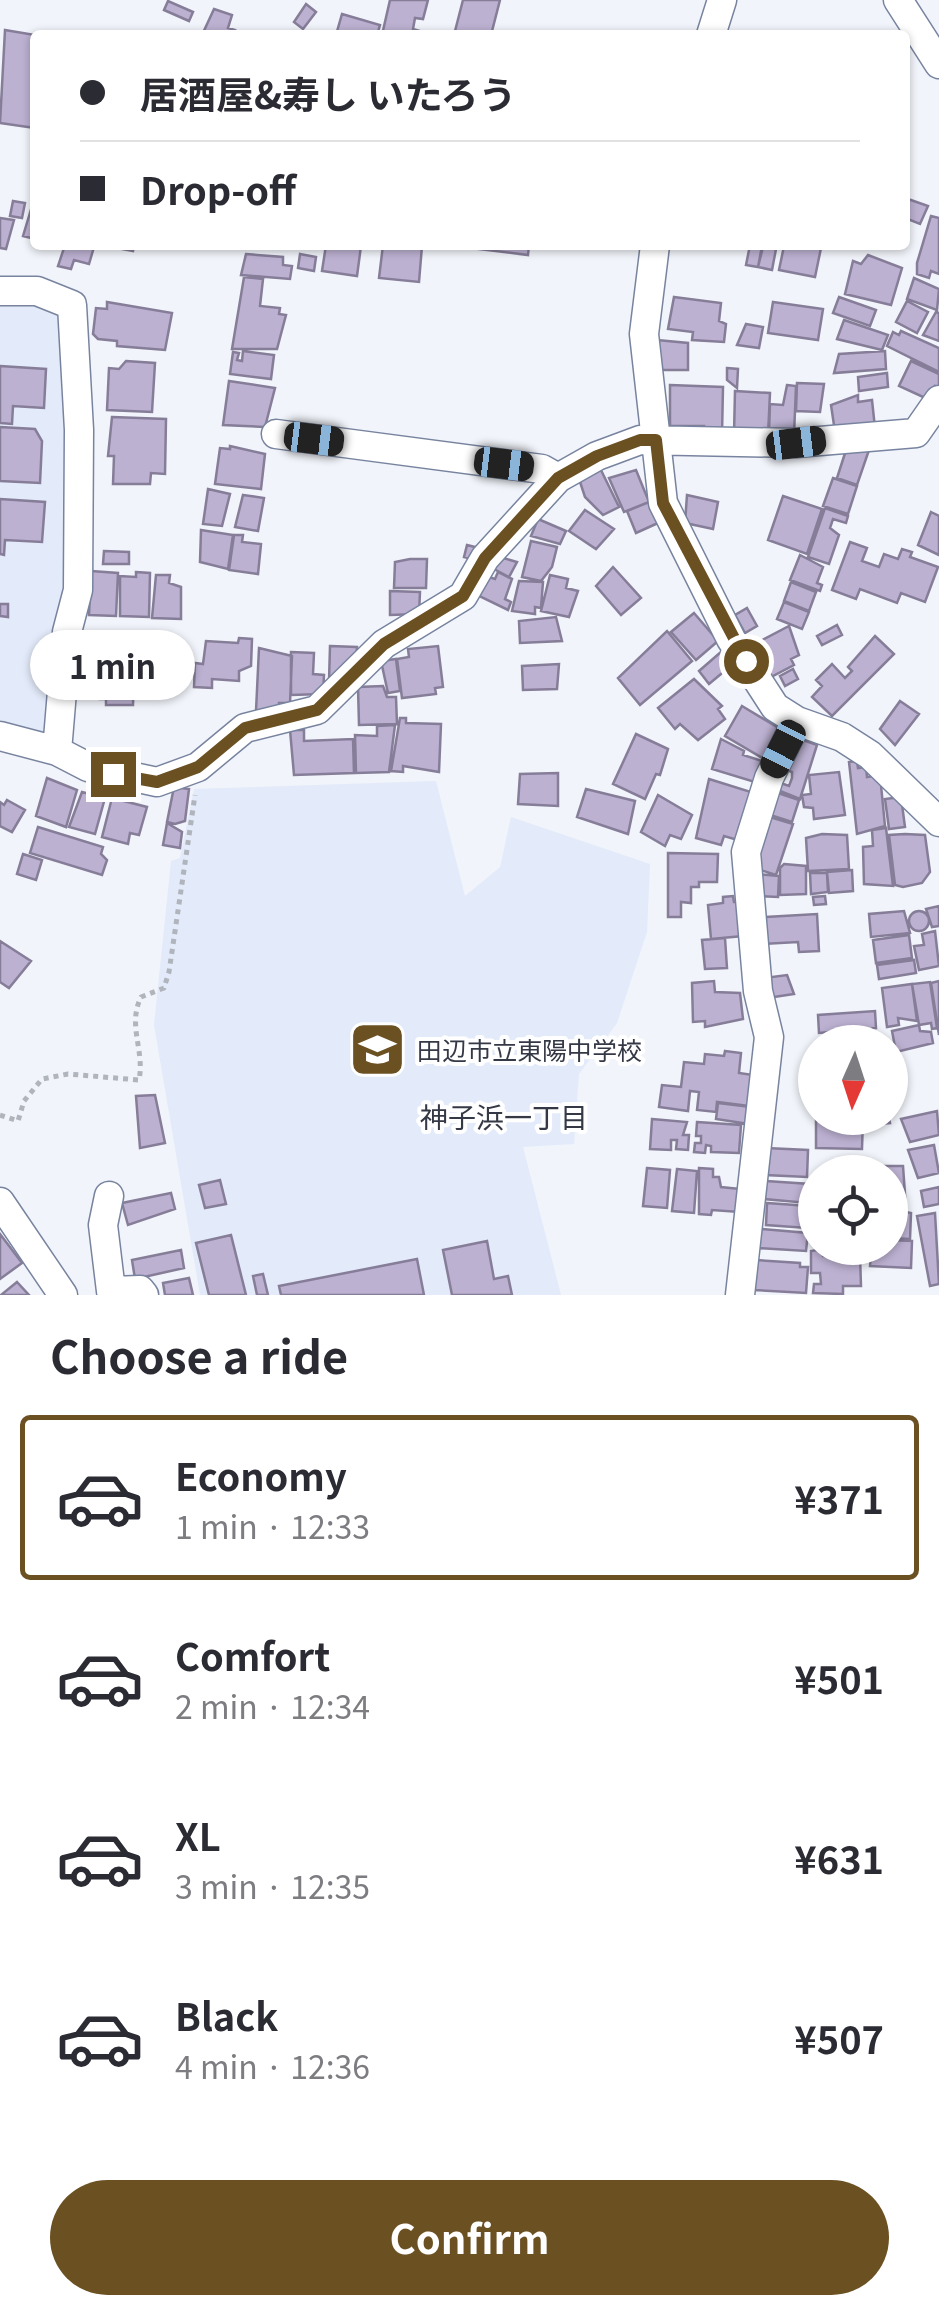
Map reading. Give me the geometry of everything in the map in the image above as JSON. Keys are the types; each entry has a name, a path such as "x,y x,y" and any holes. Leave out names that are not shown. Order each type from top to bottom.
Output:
{"street":[{"path":"712,30 722,0"},
{"path":"898,0 939,64"},
{"path":"654,250 644,334 663,503 731,638 775,707 797,721 842,736 936,810"},
{"path":"0,291 37,292 72,305 79,430 78,590 66,632 57,752"},
{"path":"2,741 57,752 88,767 138,781 157,782 198,767 245,728 317,710 384,644 463,596 485,558 558,478 597,456 640,440 796,443 916,433 939,400"},
{"path":"276,434 542,470 558,478"},
{"path":"740,1295 770,1037 758,991 746,852 768,778 797,721"},
{"path":"109,1196 103,1225 111,1291 140,1290 144,1295"},
{"path":"0,1202 63,1295"}],"path":[{"path":"0,1115 18,1121 33,1088 56,1074 139,1080 142,1062 134,1011 141,997 164,988 169,972 198,767"}],"shaded area":[{"path":"0,291 72,305 66,594 55,620 53,739 0,720"},
{"name":"田辺市立東陽中学校","path":"436,781 465,896 500,867 511,817 650,864 647,932 617,1023 579,1074 574,1144 523,1147 561,1295 200,1295 154,1025 171,861 180,858 194,789"}],"building":[{"path":"390,0 428,0 423,19 415,18 413,29 416,30 383,30"},
{"path":"463,0 500,0 492,30 455,30"},
{"path":"168,1 193,12 189,21 164,10"},
{"path":"306,4 316,12 303,29 294,22"},
{"path":"214,9 232,15 228,28 235,30 204,30"},
{"path":"342,14 380,25 378,30 337,30"},
{"path":"5,30 30,34 30,127 0,123"},
{"path":"910,200 928,206 920,224 910,220"},
{"path":"13,201 25,203 22,218 10,216"},
{"path":"30,213 30,238 23,236"},
{"path":"931,216 939,218 939,274 931,271 929,278 917,274 917,263"},
{"path":"0,218 14,220 6,249 0,248"},
{"path":"63,250 93,250 89,264 74,260 71,269 58,266"},
{"path":"325,250 360,250 357,276 322,271"},
{"path":"382,250 422,250 419,282 379,278"},
{"path":"486,250 528,250 528,255"},
{"path":"749,250 761,250 758,267 746,265"},
{"path":"762,250 776,250 772,270 758,267"},
{"path":"783,250 821,250 815,277 779,270"},
{"path":"246,254 283,257 283,265 292,266 290,279 241,275"},
{"path":"300,254 316,257 314,271 298,268"},
{"path":"868,255 902,268 891,305 845,294 853,261 861,264"},
{"path":"244,277 263,279 260,306 280,308 279,314 286,315 277,349 232,349"},
{"path":"914,278 939,289 937,310 907,299"},
{"path":"674,297 721,303 719,321 726,324 724,342 692,340 693,332 668,329"},
{"path":"839,297 876,310 870,326 833,313"},
{"path":"907,301 928,312 917,333 896,322"},
{"path":"107,302 172,313 165,350 117,346 117,341 98,339 93,334 96,308 107,309"},
{"path":"773,302 823,309 818,340 768,333"},
{"path":"936,312 939,313 939,341 923,335"},
{"path":"844,320 888,335 882,350 837,339"},
{"path":"746,324 763,327 759,348 737,345"},
{"path":"901,331 939,348 939,372 887,346 893,332 899,335"},
{"path":"657,340 688,343 688,370 657,370"},
{"path":"243,351 274,355 271,379 230,374 233,352 239,353 237,360 242,361"},
{"path":"885,351 886,369 834,373 839,354"},
{"path":"126,361 155,363 152,412 107,410 109,368 119,369"},
{"path":"911,361 939,374 939,388 935,386 931,394 934,402 899,386"},
{"path":"0,366 46,369 44,408 13,406 12,424 0,423"},
{"path":"727,368 738,369 737,388 727,380"},
{"path":"887,373 888,387 859,391 858,377"},
{"path":"229,381 275,388 265,427 223,425"},
{"path":"797,383 824,384 820,412 796,411"},
{"path":"670,385 723,387 722,435 704,435 704,426 670,426"},
{"path":"787,385 796,386 794,435 769,433 770,404 783,405"},
{"path":"735,391 770,393 768,435 734,434"},
{"path":"858,395 858,402 872,400 875,428 835,432 831,405"},
{"path":"112,417 166,419 165,474 151,473 150,484 113,484 114,456 108,456"},
{"path":"0,427 35,429 42,441 40,483 0,481"},
{"path":"230,446 265,454 261,489 215,484 220,448"},
{"path":"847,447 869,450 857,485 837,478"},
{"path":"599,466 619,507 603,515 585,497 578,476"},
{"path":"636,470 649,502 624,512 609,478"},
{"path":"833,478 857,486 848,514 823,506"},
{"path":"208,489 230,494 222,526 203,524"},
{"path":"243,495 264,498 258,531 235,527"},
{"path":"687,495 718,502 713,529 685,523"},
{"path":"783,496 822,509 807,554 768,540"},
{"path":"0,499 45,502 42,542 5,540 4,555 0,554"},
{"path":"649,502 658,523 636,533 627,511"},
{"path":"825,508 848,516 846,523 833,519 830,528 839,535 829,564 808,557"},
{"path":"585,510 614,529 596,549 569,531"},
{"path":"931,512 939,516 939,555 918,545"},
{"path":"538,519 566,531 560,544 531,536"},
{"path":"201,530 233,535 228,569 200,562"},
{"path":"234,535 243,535 242,542 261,544 258,574 229,570"},
{"path":"531,541 557,547 552,567 541,581 522,577"},
{"path":"850,542 867,548 862,561 879,567 884,554 898,559 902,549 912,552 910,557 938,567 925,602 901,593 897,603 860,589 856,599 832,590"},
{"path":"467,545 479,548 477,560 464,557"},
{"path":"104,551 129,552 129,564 103,564"},
{"path":"800,555 823,567 817,583 822,585 820,591 790,580"},
{"path":"500,557 517,562 509,577 494,569"},
{"path":"427,559 426,588 394,588 395,562"},
{"path":"613,567 641,598 621,615 596,586"},
{"path":"91,571 118,573 116,616 89,615"},
{"path":"136,572 150,573 149,617 120,616 120,576 136,577"},
{"path":"498,572 512,579 505,599 511,602 508,610 477,595 486,576 495,579"},
{"path":"156,575 170,575 169,583 181,587 181,619 152,618"},
{"path":"550,575 568,579 566,588 578,591 569,617 541,611"},
{"path":"519,581 543,582 541,608 535,607 535,614 512,611"},
{"path":"791,582 816,592 809,611 784,601"},
{"path":"390,591 420,592 419,614 390,615"},
{"path":"784,602 809,612 802,629 777,619"},
{"path":"0,604 8,604 8,617 0,616"},
{"path":"747,608 757,626 745,633 735,615"},
{"path":"694,613 718,641 696,660 671,632"},
{"path":"556,617 562,641 520,643 519,621"},
{"path":"837,625 842,635 822,645 817,636"},
{"path":"789,626 799,655 791,659 794,665 769,678 751,646"},
{"path":"667,631 692,661 640,705 618,678"},
{"path":"89,634 106,635 106,642 135,643 133,705 106,705 106,699 100,699 101,683 87,682"},
{"path":"875,636 894,654 832,716 812,697 822,686 816,680 832,664 845,678 852,671 848,667"},
{"path":"239,638 252,639 251,666 239,671 239,681 212,679 212,688 194,687 195,663 203,664 206,641 238,643"},
{"path":"330,646 357,647 356,661 329,681"},
{"path":"438,646 443,687 435,688 436,694 402,698 397,659 409,657 408,649"},
{"path":"259,648 292,656 290,703 279,703 279,712 256,711"},
{"path":"722,651 733,664 709,684 699,671"},
{"path":"291,652 314,653 313,674 324,675 323,694 291,695"},
{"path":"396,659 400,691 388,693 381,661"},
{"path":"559,664 557,689 523,690 522,666"},
{"path":"793,669 798,679 785,686 780,676"},
{"path":"694,679 722,706 718,709 725,719 698,740 680,724 675,729 658,708"},
{"path":"383,686 387,697 396,697 397,724 359,725 358,687"},
{"path":"900,701 919,714 895,745 880,729"},
{"path":"742,706 782,730 764,759 725,736"},
{"path":"400,718 406,718 406,723 441,724 439,772 403,766 403,772 391,771"},
{"path":"395,725 389,772 356,773 355,735 377,736 377,726"},
{"path":"290,730 304,730 304,741 353,739 354,773 294,775"},
{"path":"636,734 668,749 660,775 656,774 645,799 613,784"},
{"path":"795,737 817,745 800,799 775,789 778,782 789,786 792,772 782,768"},
{"path":"721,739 744,751 743,755 765,762 758,783 712,769"},
{"path":"857,761 858,768 866,767 867,777 880,775 885,826 857,834 849,762"},
{"path":"839,772 845,815 814,819 813,808 804,807 802,795 811,794 809,775"},
{"path":"558,773 558,806 518,804 520,774"},
{"path":"47,778 77,790 66,827 36,816"},
{"path":"709,779 751,792 741,841 724,836 721,845 696,838"},
{"path":"174,787 189,789 185,821 175,824 167,822"},
{"path":"586,789 635,801 628,834 577,817"},
{"path":"82,792 105,798 95,834 69,827"},
{"path":"775,792 799,800 792,822 767,814"},
{"path":"658,795 692,815 681,839 670,835 665,846 641,832"},
{"path":"901,797 905,827 889,829 885,799"},
{"path":"112,798 147,807 139,835 130,833 128,844 102,837"},
{"path":"7,800 25,810 12,832 0,826 0,802 4,805"},
{"path":"770,817 793,824 776,875 754,868"},
{"path":"167,823 182,832 180,848 163,845"},
{"path":"38,827 103,847 101,854 107,860 102,875 30,853"},
{"path":"886,828 893,886 864,884 863,847 873,846 872,830"},
{"path":"847,835 849,869 808,871 806,838"},
{"path":"889,835 925,835 930,872 922,883 903,887 895,885"},
{"path":"668,853 718,854 717,882 699,882 699,887 691,887 691,903 681,902 681,917 668,917"},
{"path":"23,854 42,860 36,880 17,874"},
{"path":"784,864 806,866 806,894 780,895 780,868"},
{"path":"852,870 853,891 829,893 827,872"},
{"path":"810,873 827,873 828,892 811,894"},
{"path":"757,874 779,876 778,897 757,896"},
{"path":"733,896 734,902 740,902 743,936 711,939 708,905 723,903 723,897"},
{"path":"825,896 826,904 814,905 813,897"},
{"path":"939,906 939,926 932,927 926,909"},
{"path":"904,911 910,933 871,937 869,914"},
{"path":"919,911 929,921 919,931 909,921"},
{"path":"817,914 819,951 799,952 798,942 761,944 766,917"},
{"path":"935,931 939,966 919,970 914,946 924,945 922,934"},
{"path":"909,935 912,958 876,963 873,940"},
{"path":"725,938 727,968 705,969 702,940"},
{"path":"0,941 31,961 9,988 0,982"},
{"path":"914,960 916,973 879,979 877,965"},
{"path":"787,975 794,994 767,998 764,978"},
{"path":"714,981 715,992 740,993 743,1019 705,1027 705,1021 693,1022 692,983"},
{"path":"939,981 939,1035 931,983"},
{"path":"930,982 937,1028 932,1029 931,1023 919,1025 912,984"},
{"path":"912,984 917,1021 898,1018 899,1025 887,1025 882,988"},
{"path":"875,1011 876,1025 819,1025 818,1015"},
{"path":"919,1025 920,1031 931,1032 933,1043 908,1049 908,1027"},
{"path":"725,1051 741,1053 739,1073 753,1075 749,1106 717,1102 716,1112 697,1110 699,1092 690,1091 688,1111 659,1107 662,1085 681,1087 684,1062 704,1064 705,1054 724,1056"},
{"path":"155,1095 165,1143 140,1148 136,1096"},
{"path":"718,1103 751,1107 749,1124 716,1119"},
{"path":"937,1111 939,1135 910,1142 908,1117"},
{"path":"652,1119 687,1122 683,1135 689,1135 688,1150 676,1149 677,1140 671,1140 671,1150 650,1149"},
{"path":"697,1122 741,1125 739,1153 711,1152 711,1146 706,1145 705,1153 694,1152 695,1143 701,1143 701,1136 696,1136"},
{"path":"816,1135 862,1135 862,1149 816,1148"},
{"path":"934,1145 939,1173 918,1178 908,1150"},
{"path":"766,1148 808,1150 808,1155 798,1155 798,1177 765,1175"},
{"path":"647,1168 670,1170 667,1208 643,1206"},
{"path":"699,1168 713,1169 713,1177 719,1177 721,1187 741,1189 739,1212 712,1210 711,1215 699,1214"},
{"path":"677,1169 697,1171 694,1213 672,1211"},
{"path":"220,1180 226,1204 205,1208 199,1185"},
{"path":"766,1181 798,1183 798,1202 764,1199"},
{"path":"939,1187 939,1204 924,1207 921,1191"},
{"path":"171,1193 175,1209 128,1225 122,1203"},
{"path":"767,1203 798,1205 798,1227 766,1225"},
{"path":"908,1212 911,1213 908,1239"},
{"path":"935,1213 939,1284 930,1286 917,1216"},
{"path":"761,1229 798,1232 798,1250 758,1248"},
{"path":"0,1234 22,1263 0,1279"},
{"path":"231,1235 246,1295 209,1295 196,1243"},
{"path":"487,1241 494,1279 508,1276 512,1295 452,1295 443,1250"},
{"path":"908,1241 912,1241 911,1268 870,1266 908,1265"},
{"path":"181,1250 184,1268 135,1279 132,1260"},
{"path":"417,1259 424,1295 281,1295 279,1286"},
{"path":"755,1260 808,1267 806,1293 753,1290"},
{"path":"811,1265 860,1265 861,1286 843,1286 843,1294 813,1293 814,1284 821,1284 820,1273 811,1273"},
{"path":"263,1274 268,1295 257,1295 253,1276"},
{"path":"189,1278 193,1295 165,1295 163,1283"},
{"path":"17,1282 29,1295 1,1295"}],"place":[{"name":"田辺市立東陽中学校","path":"378,1049"}],"district":[{"name":"神子浜一丁目","path":"504,1116"}],"route":[{"path":"113,774 157,782 198,767 245,728 317,710 384,644 463,596 485,558 558,478 597,456 640,440 656,440 663,503 746,661"}]}
